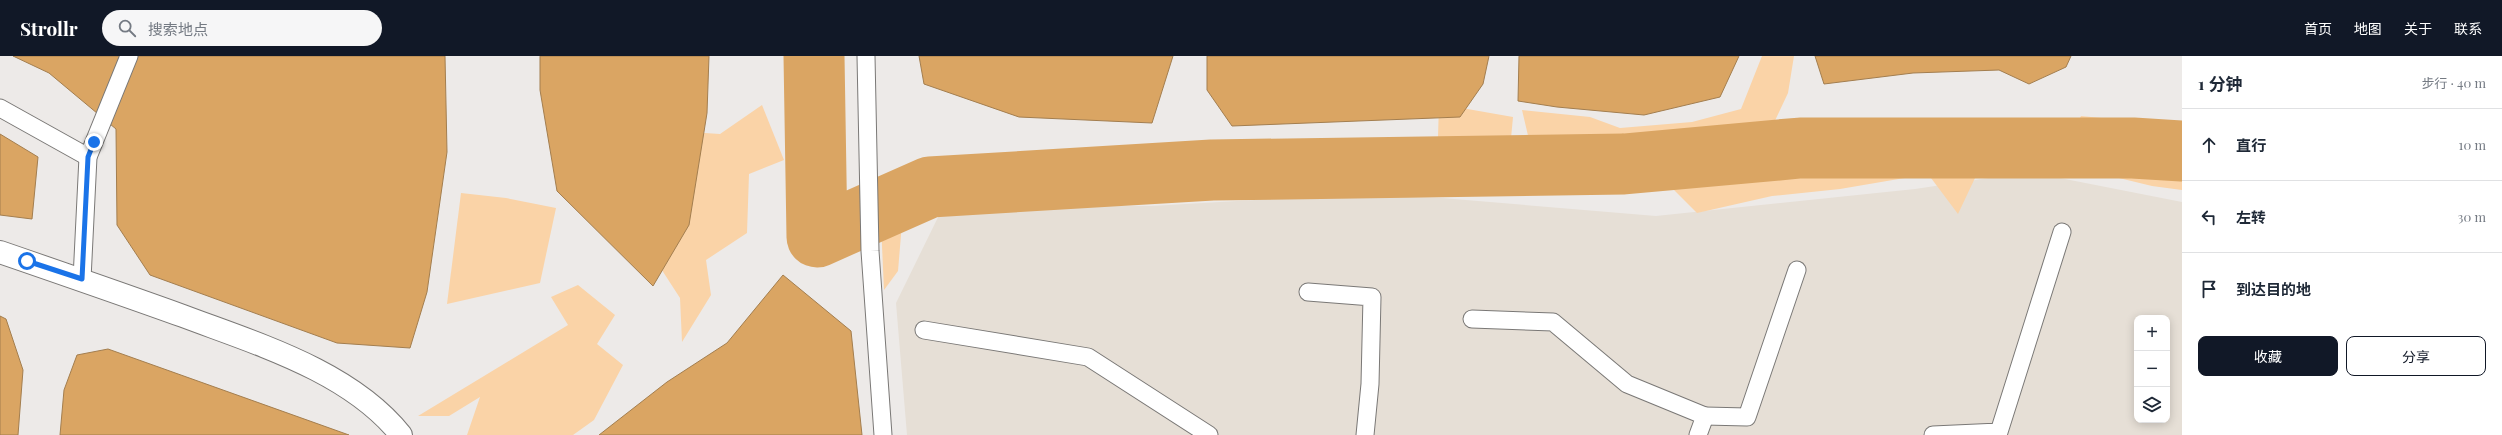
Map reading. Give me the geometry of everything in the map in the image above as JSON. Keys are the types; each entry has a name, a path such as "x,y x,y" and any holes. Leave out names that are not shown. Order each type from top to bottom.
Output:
{"street":[{"path":"0,252 82,279 276,351 335,381 386,416 401,435"}],"lane":[{"path":"82,279 88,157 129,56"},
{"path":"866,56 870,251 883,435"},
{"path":"0,108 88,157"},
{"path":"1933,435 1999,432 2062,232"},
{"path":"1472,320 1553,322 1627,384 1705,416 1747,418 1797,270"},
{"path":"1308,292 1372,297 1370,384 1364,435"},
{"path":"924,330 1088,357 1209,435"},
{"path":"1698,435 1705,416"}],"shaded area":[{"path":"13,56 445,56 447,152 427,292 410,348 337,343 150,275 117,225 116,129 49,73"},
{"path":"540,56 709,56 707,113 689,225 653,286 557,191 540,90"},
{"path":"919,56 1173,56 1152,123 1019,117 924,84"},
{"path":"1207,56 1489,56 1483,84 1460,117 1232,126 1207,90"},
{"path":"1519,56 1739,56 1720,97 1644,115 1557,107 1518,101"},
{"path":"1762,56 1794,56 1788,93 1772,127 1750,125 1739,142 1678,136 1585,181 1538,178 1522,110 1590,117 1620,128 1692,122 1741,109"},
{"path":"1815,56 2071,56 2066,67 2029,84 1999,70 1913,73 1824,84"},
{"path":"1439,104 1513,117 1507,181 1481,187 1380,181 1366,148 1438,137"},
{"path":"762,105 784,160 749,174 747,233 706,260 711,295 682,342 680,298 625,213 675,131 720,134"},
{"path":"2081,116 2182,126 2182,190 2152,186 2057,163"},
{"path":"1991,133 2013,169 1975,178 1958,214 1928,174 1840,189 1772,196 1697,213 1673,189 1718,172 1942,160"},
{"path":"0,134 38,157 32,219 0,215"},
{"path":"2029,172 2182,202 2182,435 907,435 896,303 944,205 1151,206 1344,195 1442,198 1656,216 1915,189"},
{"path":"461,193 506,198 556,208 540,283 447,304"},
{"path":"902,223 898,271 884,290 881,224"},
{"path":"783,275 851,331 862,435 599,435 667,382 727,343"},
{"path":"578,285 615,315 597,344 623,365 594,420 573,435 467,435 480,397 449,416 418,416 568,325 551,297"},
{"path":"0,316 6,319 23,370 18,435 0,435"},
{"path":"108,349 349,435 60,435 64,390 77,355"}],"waterway":[{"path":"814,56 817,237 930,187 1212,170 1624,164 1800,148 2133,148 2182,151"}],"route":[{"path":"27,261 82,279 88,157 94,142"}]}
